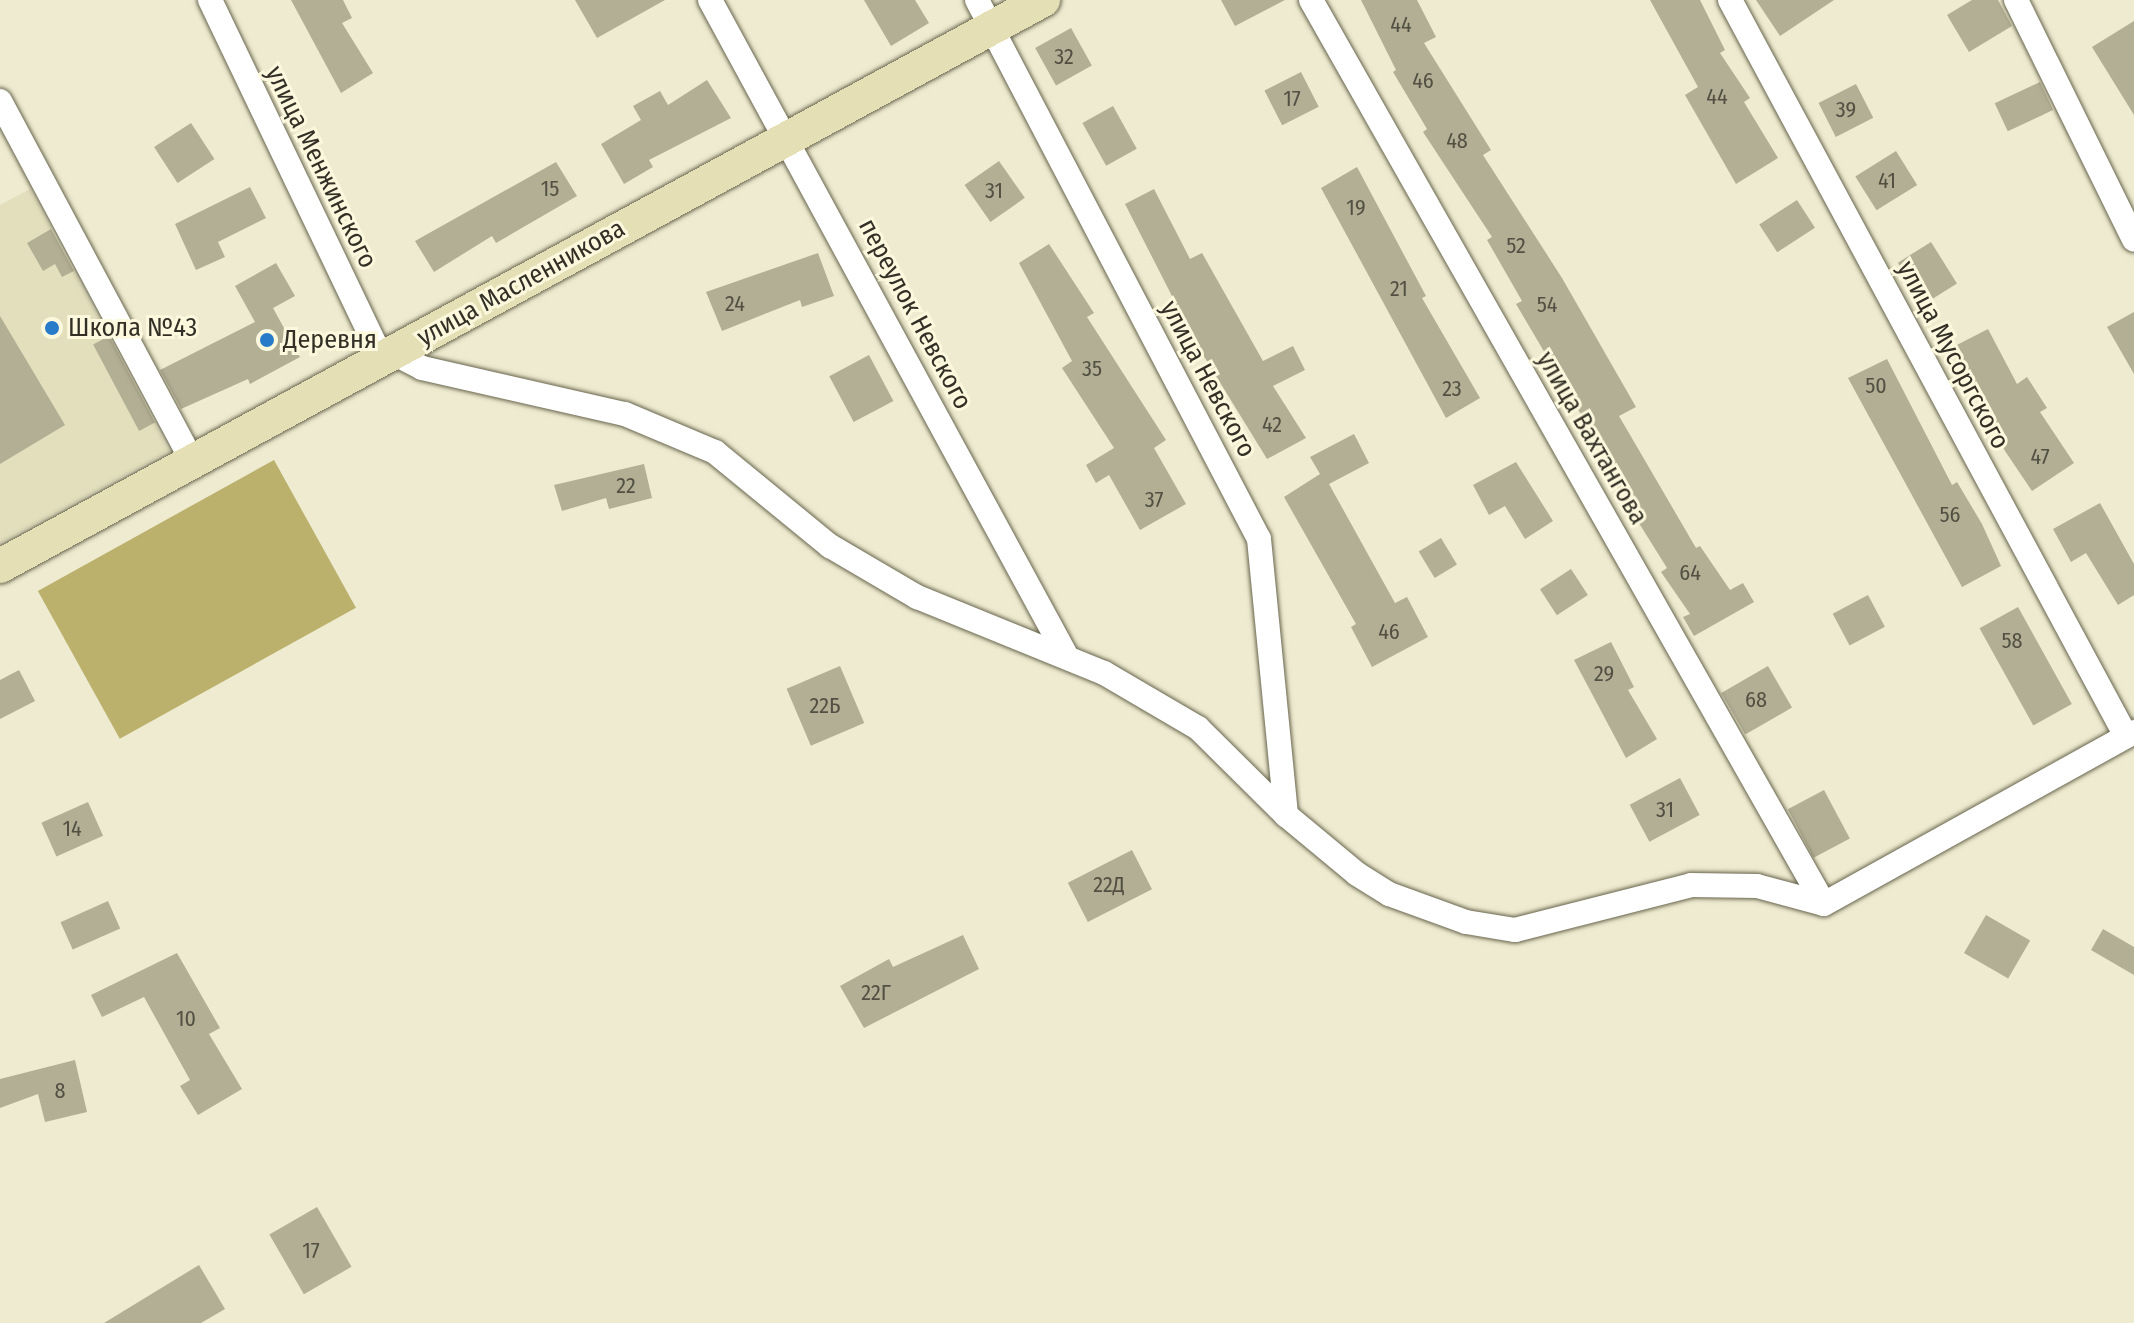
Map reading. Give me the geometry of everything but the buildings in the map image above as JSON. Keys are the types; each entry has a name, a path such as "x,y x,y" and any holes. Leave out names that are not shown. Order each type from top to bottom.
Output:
{"street":[{"name":"улица Менжинского","path":"210,0 387,356"},
{"name":"переулок Невского","path":"710,0 788,136 1067,657"},
{"name":"улица Масленникова","path":"0,566 788,136 985,14 1043,0"},
{"name":"улица Вахтангова","path":"1311,0 1824,904"},
{"name":"улица Мусоргского","path":"1730,0 2130,734"},
{"path":"2016,0 2134,240"},
{"name":"улица Невского","path":"985,14 1259,539 1286,815"},
{"path":"0,101 192,461"},
{"path":"387,356 422,368 625,414 715,452 855,561 917,597 1067,657 1198,728 1286,815 1389,894 1466,922 1515,930 1691,885 1757,886 1824,904 2130,734"}],"shaded area":[{"name":"Школа №43","path":"30,189 169,451 0,543 0,205"},
{"path":"274,460 356,608 120,739 38,591"}],"place":[{"name":"Школа №43","path":"52,328"},
{"name":"Деревня","path":"267,340"}]}
